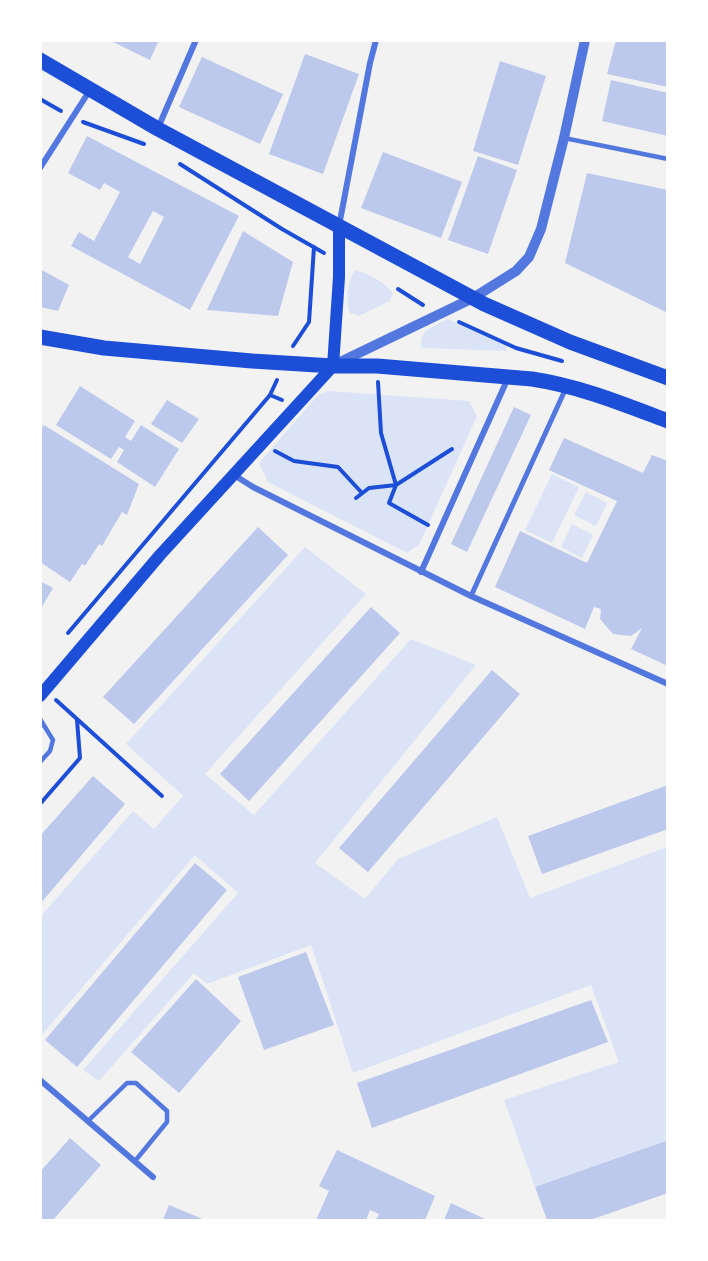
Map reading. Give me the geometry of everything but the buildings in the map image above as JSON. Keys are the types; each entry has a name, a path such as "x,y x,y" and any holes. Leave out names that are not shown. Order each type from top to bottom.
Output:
{"main road":[{"path":"40,60 158,129 474,298 570,342 668,378"},
{"path":"43,693 160,555 333,366 339,277 339,226"},
{"path":"40,337 104,348 285,363 377,366 554,382 607,398 668,421"}],"street":[{"path":"158,129 196,40"},
{"path":"339,226 376,40"},
{"path":"333,366 474,298 523,265 535,248 564,138 585,40"},
{"path":"40,168 90,90"},
{"path":"421,572 508,377"},
{"path":"471,596 567,386"},
{"path":"234,475 253,488 421,572 668,684"},
{"path":"40,1080 153,1178"}],"lane":[{"path":"564,138 668,159"},
{"path":"40,719 53,740 50,751 40,762"},
{"path":"88,1121 128,1083 136,1083 167,1111 168,1116 167,1122 135,1161"}],"path":[{"path":"40,99 73,118 154,148 158,129"},
{"path":"63,640 270,395 295,340 309,322 314,247 174,160"},
{"path":"398,288 441,314 516,348 562,361"},
{"path":"377,366 381,433 396,485 389,503 440,531"},
{"path":"270,395 296,406"},
{"path":"262,444 294,461 338,468 362,494"},
{"path":"356,498 369,488 396,485 453,449"},
{"path":"43,693 77,720 162,796"},
{"path":"40,804 80,758 77,720"}],"shaded area":[{"path":"355,270 382,282 393,294 390,301 359,316 350,313 348,291"},
{"path":"447,319 507,345 506,351 422,348 421,342 424,334"},
{"path":"328,391 469,401 477,416 419,545 407,553 268,482 259,463 318,395"},
{"path":"552,474 579,487 552,543 525,530"},
{"path":"586,492 607,503 596,526 574,515"},
{"path":"572,524 593,535 582,558 561,547"},
{"path":"305,547 366,594 205,774 254,815 411,639 476,665 315,863 365,899 398,859 497,817 530,898 667,847 667,1140 535,1187 504,1100 619,1062 591,985 353,1073 311,945 207,984 194,973 99,1081 83,1070 238,893 195,855 41,1034 41,916 133,811 154,829 183,796 126,744"}]}
